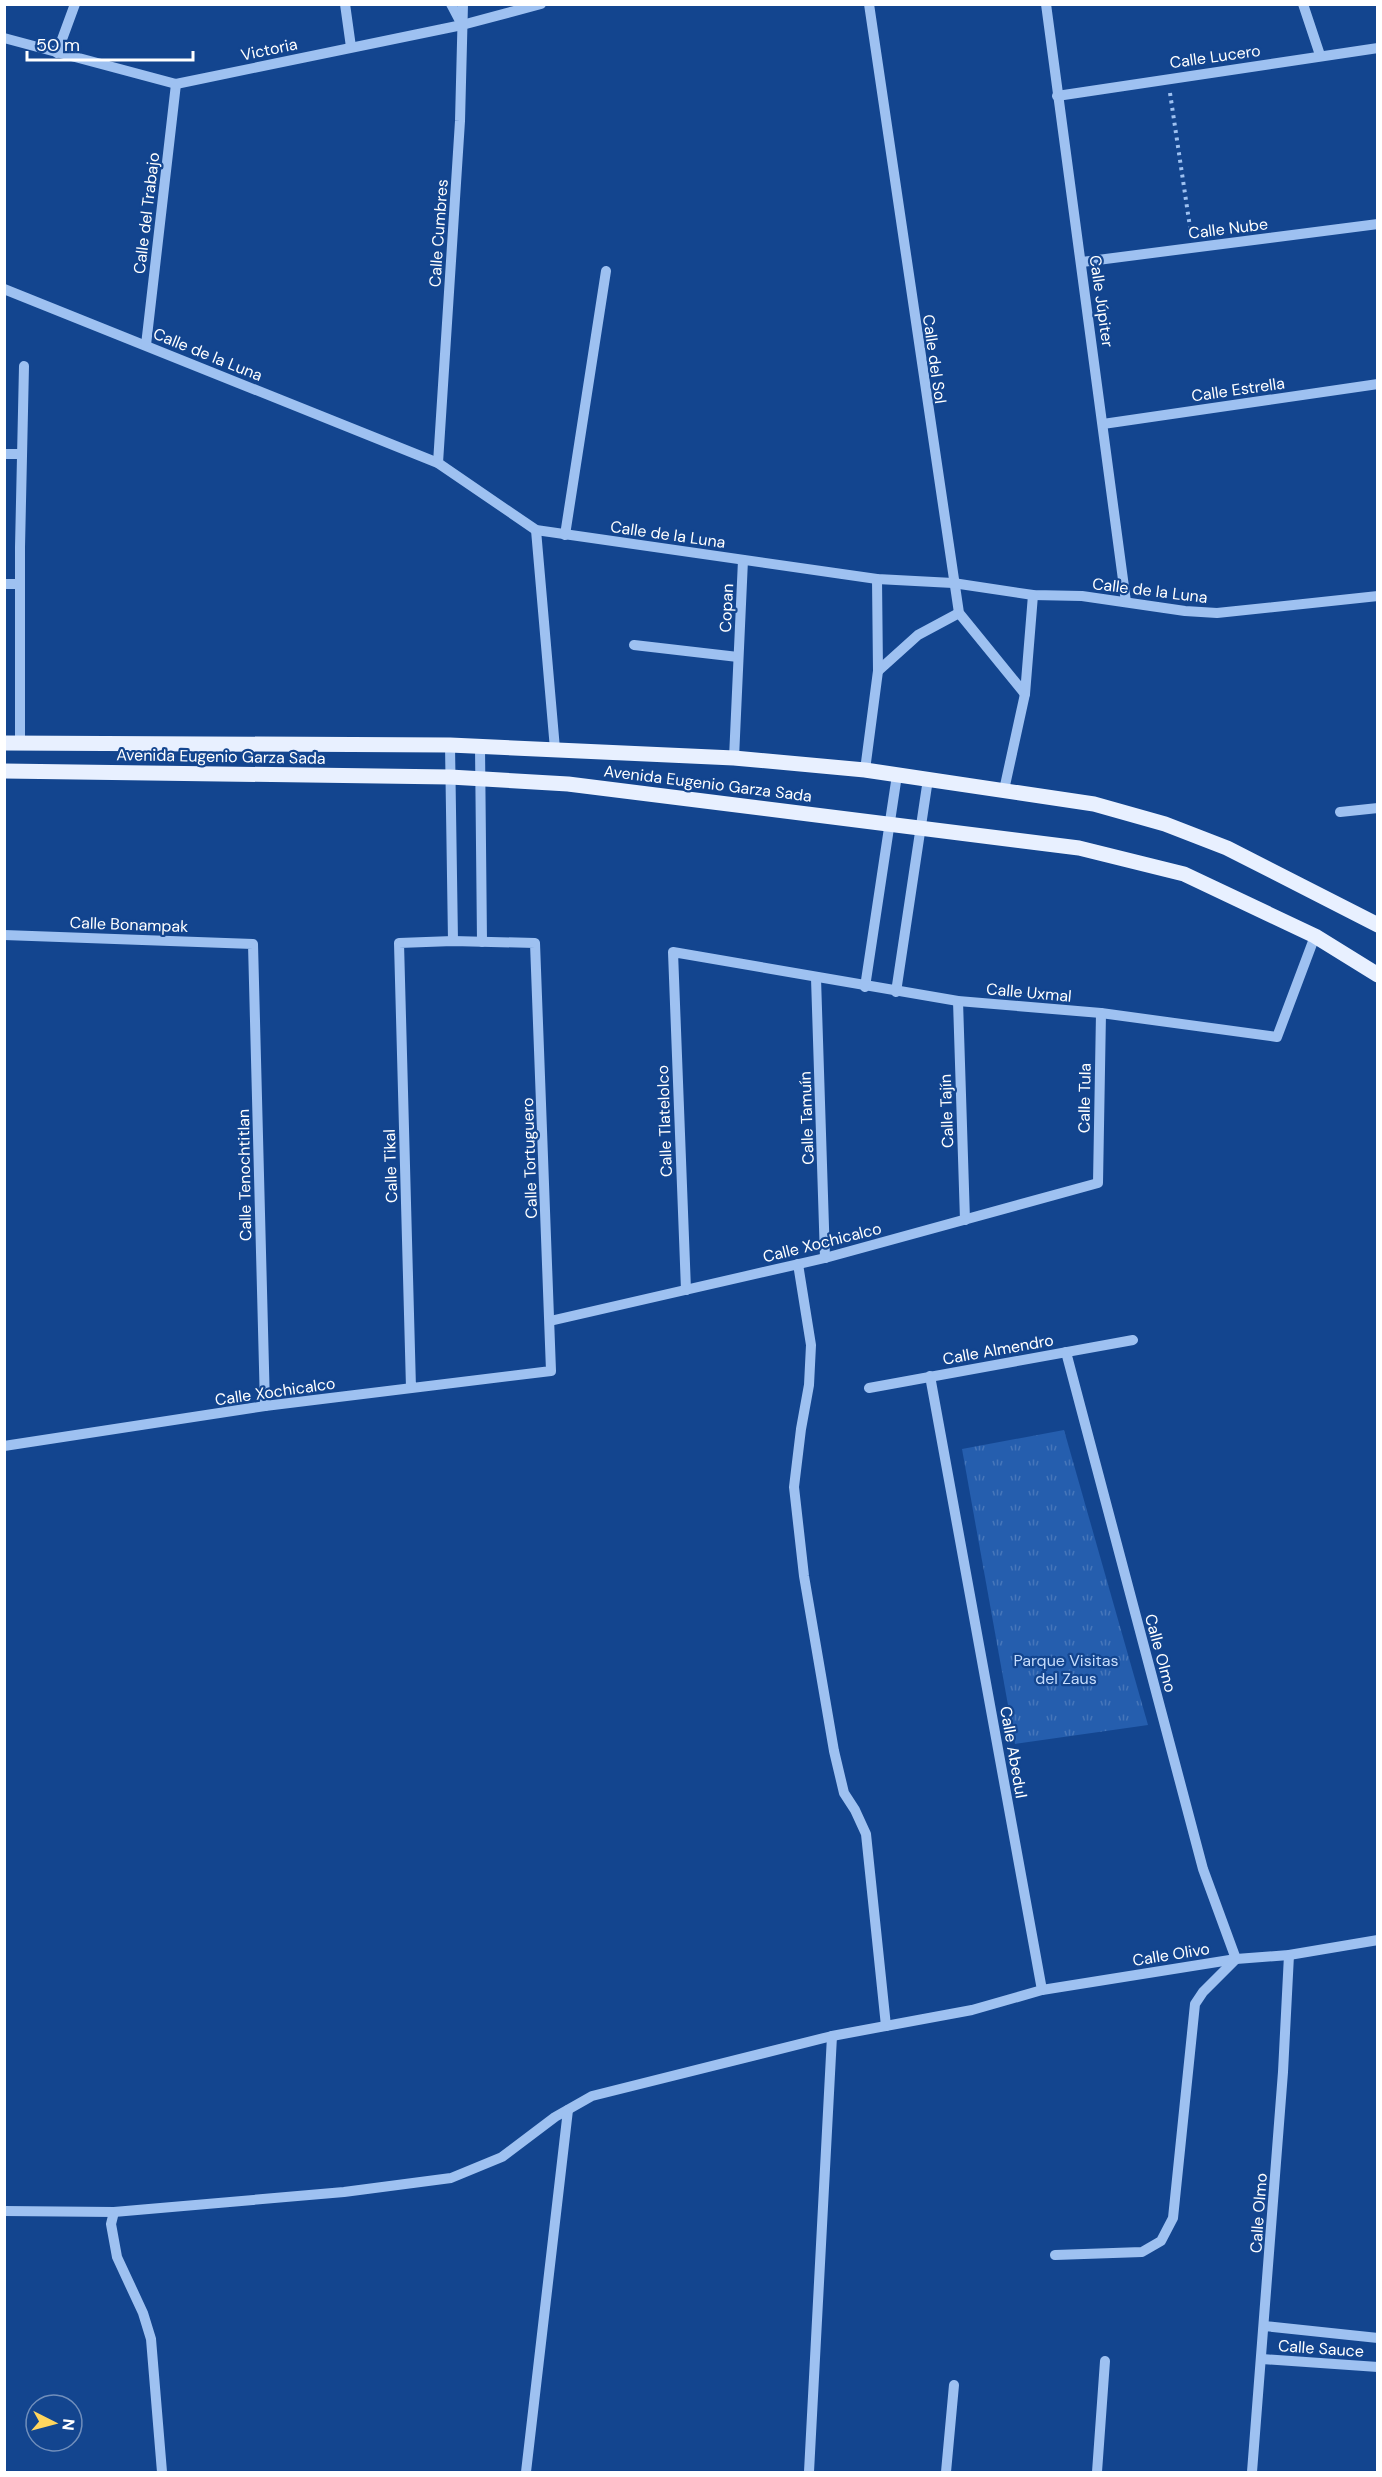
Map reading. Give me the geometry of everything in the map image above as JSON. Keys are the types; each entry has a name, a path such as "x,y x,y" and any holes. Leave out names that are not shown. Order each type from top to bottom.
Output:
{"main road":[{"name":"Avenida Eugenio Garza Sada","path":"4,743 450,745 734,758 865,770 1094,804 1165,824 1227,848 1377,925"},
{"name":"Avenida Eugenio Garza Sada","path":"4,771 450,777 568,784 1079,848 1184,874 1315,936 1377,975"}],"street":[{"path":"57,53 75,4"},
{"path":"345,4 351,47"},
{"path":"451,4 462,24"},
{"name":"Calle Cumbres","path":"438,463 460,121 463,4"},
{"name":"Victoria","path":"4,38 176,84 462,24 541,4"},
{"name":"Calle del Sol","path":"869,4 959,613 1025,694"},
{"name":"Calle Júpiter","path":"1046,4 1126,602"},
{"path":"1303,4 1320,55"},
{"name":"Calle Lucero","path":"1057,96 1377,48"},
{"name":"Calle del Trabajo","path":"146,345 176,84"},
{"name":"Calle Nube","path":"1082,262 1377,224"},
{"path":"565,535 606,272"},
{"name":"Calle de la Luna","path":"4,289 438,463 536,530 877,579 953,583 1033,595 1082,596 1185,611 1217,613 1377,596"},
{"path":"20,743 24,366"},
{"name":"Calle Estrella","path":"1103,424 1377,384"},
{"path":"4,454 22,454"},
{"path":"536,530 555,749"},
{"name":"Copan","path":"734,758 743,560"},
{"path":"865,770 878,670 877,579"},
{"path":"4,584 20,584"},
{"path":"1004,789 1025,694 1033,595"},
{"path":"878,670 918,635 959,613"},
{"path":"634,645 738,657"},
{"path":"450,745 453,941 482,942 480,747"},
{"path":"865,987 897,775"},
{"path":"896,992 928,779"},
{"path":"1340,812 1377,808"},
{"name":"Calle Bonampak","path":"4,934 253,944"},
{"name":"Calle Uxmal","path":"673,952 958,1002 1101,1013 1277,1037 1315,936"},
{"name":"Calle Tikal","path":"411,1388 399,943 453,941"},
{"name":"Calle Tortuguero","path":"482,942 535,943 551,1371"},
{"name":"Calle Tenochtitlan","path":"253,944 265,1406"},
{"name":"Calle Tlatelolco","path":"673,952 686,1290"},
{"name":"Calle Tamuín","path":"816,978 825,1258"},
{"name":"Calle Tajín","path":"958,1002 965,1220"},
{"name":"Calle Tula","path":"1098,1183 1101,1013"},
{"name":"Calle Xochicalco","path":"550,1321 825,1258 1098,1183"},
{"path":"798,1264 811,1345 809,1385 794,1487 804,1576 834,1751 844,1793 866,1834 886,2026"},
{"name":"Calle Almendro","path":"869,1388 1133,1340"},
{"name":"Calle Olmo","path":"1066,1352 1203,1869 1236,1959"},
{"name":"Calle Xochicalco","path":"4,1446 265,1406 551,1371"},
{"name":"Calle Abedul","path":"930,1376 1042,1990"},
{"name":"Calle Olivo","path":"7,2209 114,2212 344,2192 452,2178 502,2157 568,2109 592,2096 831,2036 972,2010 1042,1990 1236,1959 1289,1955 1377,1940"},
{"name":"Calle Olmo","path":"1252,2472 1283,2072 1289,1955"},
{"path":"1055,2255 1142,2252 1161,2241 1173,2218 1195,2004 1203,1992 1236,1959"},
{"path":"809,2472 831,2036"},
{"path":"526,2472 568,2109"},
{"path":"114,2212 111,2224 117,2257 143,2313 152,2339 162,2472"},
{"name":"Calle Sauce","path":"1264,2326 1377,2338"},
{"name":"Calle Sauce","path":"1262,2359 1377,2367"},
{"path":"1097,2472 1105,2361"},
{"path":"946,2472 954,2385"}],"path":[{"path":"1167,78 1193,248"}],"green space":[{"name":"Parque Visitas del Zaus","path":"1064,1430 1148,1725 1015,1744 962,1449"}]}
